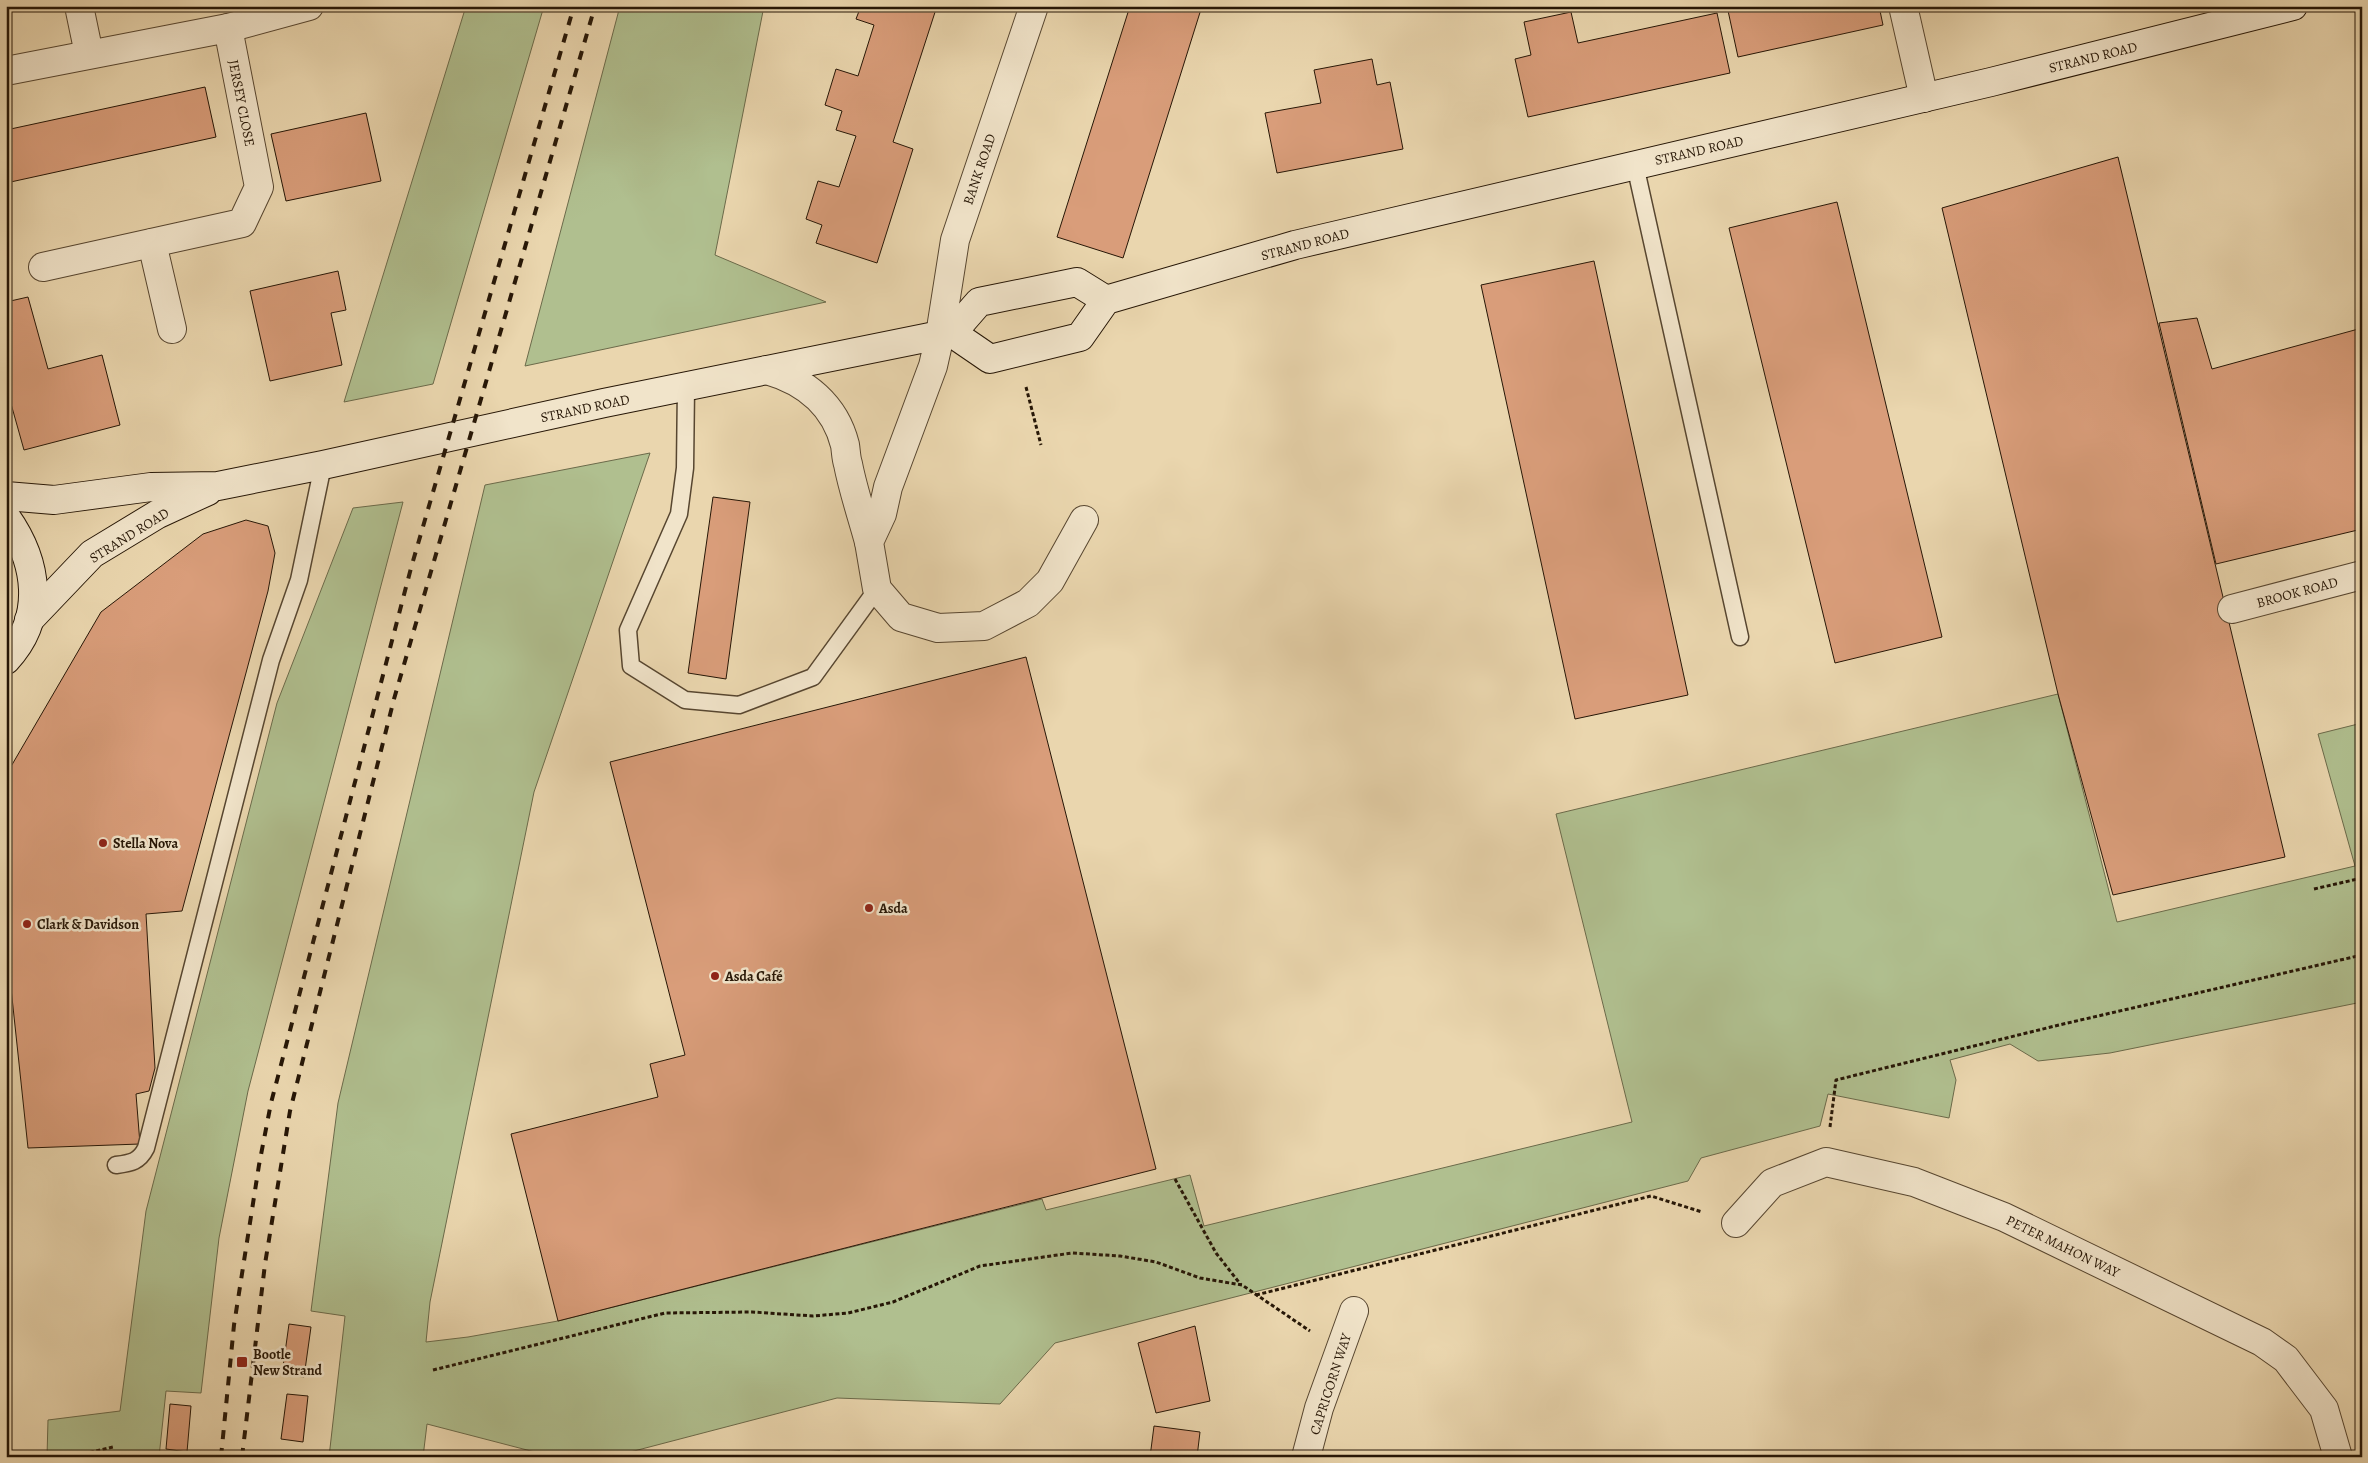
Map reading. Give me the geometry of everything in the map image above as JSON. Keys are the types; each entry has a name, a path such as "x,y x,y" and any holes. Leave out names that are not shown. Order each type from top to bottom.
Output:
{"street":[{"path":"80,6 89,54"},
{"path":"6,70 228,28 309,6"},
{"name":"BANK ROAD","path":"869,542 882,514 888,487 946,334 955,240 1034,6"},
{"path":"1903,6 1924,98"},
{"name":"STRAND ROAD","path":"1106,300 1295,245 1924,98 2293,6"},
{"name":"JERSEY CLOSE","path":"43,267 242,223 258,187 228,28"},
{"path":"152,243 172,329"},
{"path":"1077,282 1106,300 1080,337 990,360 946,334 979,302 1077,282"},
{"name":"STRAND ROAD","path":"6,496 54,500 151,487 218,486 686,386 946,334"},
{"path":"767,370 786,375 800,383 817,396 830,411 845,445 848,464 869,542 877,589 901,618 938,628 984,626 1028,603 1050,581 1084,520"},
{"name":"STRAND ROAD","path":"29,620 92,554 158,514 218,486"},
{"path":"6,517 20,537 29,559 34,591 29,620 15,651 6,660"},
{"name":"BROOK ROAD","path":"2232,609 2362,575"},
{"path":"1736,1222 1772,1184 1826,1162"},
{"name":"PETER MAHON WAY","path":"1826,1162 1914,1182 2004,1217 2262,1342 2286,1359 2324,1409 2338,1457"},
{"name":"CAPRICORN WAY","path":"1306,1457 1319,1408 1354,1311"}],"lane":[{"path":"1635,165 1740,637"},
{"path":"686,386 685,468 679,514 628,630 631,666 685,700 738,705 813,677 877,589"},
{"path":"116,1165 135,1162 141,1158 146,1148 271,660 299,580 323,465"}],"path":[{"path":"1025,386 1041,445"},
{"path":"2314,889 2362,878"},
{"path":"1826,1162 1836,1080 2060,1025 2362,955"},
{"path":"1175,1179 1216,1253 1242,1285 1339,1351"},
{"path":"1256,1295 1650,1196 1736,1222"},
{"path":"433,1370 665,1313 752,1312 813,1316 848,1313 893,1302 980,1266 1072,1253 1120,1256 1156,1262 1200,1278 1242,1285"},
{"path":"71,1457 114,1447"}],"green space":[{"path":"466,6 544,6 433,384 344,402"},
{"path":"620,6 764,6 715,255 826,302 525,366"},
{"path":"650,453 534,792 430,1302 426,1342 468,1337 558,1321 1042,1199 1046,1210 1190,1175 1204,1226 1632,1122 1556,814 2058,694 2117,922 2355,866 2318,734 2362,723 2362,1002 2110,1053 2038,1061 2010,1044 1950,1060 1956,1080 1949,1118 1828,1094 1820,1126 1701,1158 1688,1181 1055,1343 1000,1404 837,1398 611,1457 554,1457 427,1424 423,1457 329,1457 345,1316 311,1311 338,1103 485,485"},
{"path":"403,502 248,1091 219,1238 201,1393 166,1391 159,1457 47,1457 48,1420 120,1411 146,1211 277,703 353,508"}],"building":[{"path":"391,6 413,6 392,11"},
{"path":"861,6 937,6 893,142 913,149 877,263 816,243 822,225 806,219 818,181 839,187 856,136 836,130 842,111 825,105 836,69 858,76 874,25 856,19"},
{"path":"1130,6 1202,6 1123,258 1057,237"},
{"path":"1727,6 1879,6 1883,25 1738,57"},
{"path":"1571,12 1578,43 1717,13 1730,73 1528,117 1515,59 1531,55 1524,22"},
{"path":"1372,59 1377,85 1390,82 1403,149 1277,173 1265,113 1321,103 1314,70"},
{"path":"205,87 216,137 6,183 6,130"},
{"path":"366,113 381,181 286,201 271,134"},
{"path":"2118,157 2285,857 2113,895 2058,694 1942,208"},
{"path":"1837,202 1942,637 1835,663 1729,228"},
{"path":"1594,261 1688,695 1575,719 1481,285"},
{"path":"338,271 346,310 331,313 342,365 270,381 250,291"},
{"path":"28,297 48,369 102,355 120,425 24,450 6,386 6,302"},
{"path":"2197,318 2212,369 2362,328 2362,529 2216,564 2159,323"},
{"path":"713,497 750,502 726,679 688,673"},
{"name":"Stella Nova","path":"246,520 268,526 275,553 268,591 182,911 146,914 155,1068 149,1091 136,1094 140,1144 28,1148 6,941 6,775 101,612 203,534"},
{"name":"Asda","path":"1026,657 1156,1169 558,1321 511,1134 658,1097 650,1064 685,1055 610,762"},
{"path":"289,1324 311,1327 304,1377 282,1374"},
{"path":"1195,1326 1210,1401 1156,1413 1138,1343"},
{"path":"287,1394 308,1396 303,1442 281,1439"},
{"path":"170,1404 191,1406 187,1452 166,1449"},
{"path":"1154,1426 1200,1432 1197,1457 1150,1457"},
{"path":"840,1451 840,1457 764,1457 764,1454"}],"railway":[{"path":"221,1457 234,1325 259,1165 271,1103 411,568 574,6"},
{"path":"242,1457 265,1264 290,1111 394,699 595,6"}],"place":[{"name":"Stella Nova","path":"103,843"},
{"name":"Asda","path":"869,908"},
{"name":"Clark & Davidson","path":"27,924"},
{"name":"Asda Café","path":"715,976"},
{"name":"Bootle New Strand","path":"242,1362"}]}
